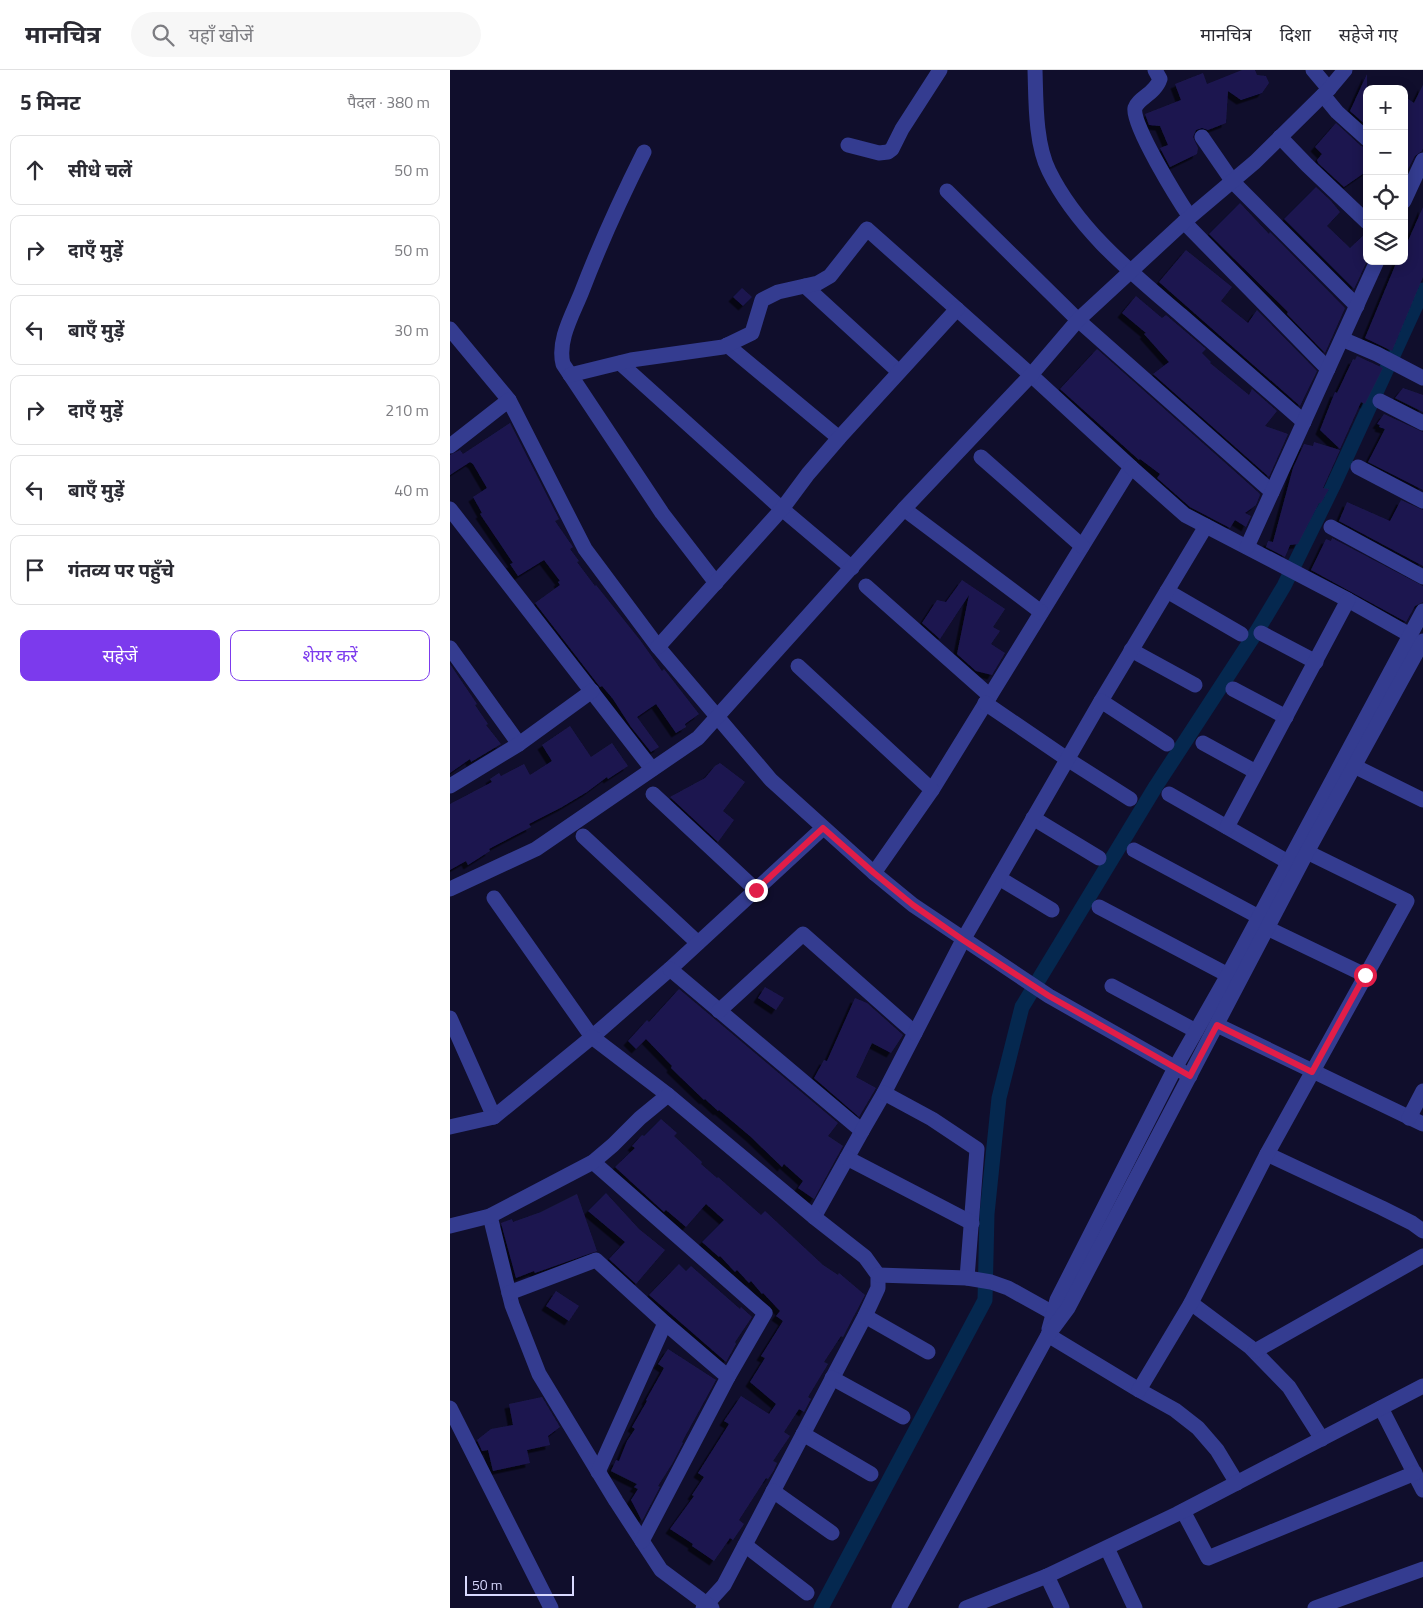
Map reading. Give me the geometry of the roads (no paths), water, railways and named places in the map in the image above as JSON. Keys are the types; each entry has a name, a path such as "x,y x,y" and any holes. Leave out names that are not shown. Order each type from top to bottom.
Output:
{"street":[{"path":"848,145 878,153 888,152 892,149 906,123 940,70"},
{"path":"1035,70 1037,116 1042,147 1048,169 1066,201 1088,228 1130,271 1304,422"},
{"path":"1155,70 1160,79 1157,88 1136,104 1134,111 1137,121 1187,220 1328,369"},
{"path":"1313,70 1337,112 1363,135"},
{"path":"450,889 536,849 698,738 719,720 904,509 1031,375 1078,320 1187,220 1233,182 1326,92 1345,70"},
{"path":"1280,136 1307,165 1365,220"},
{"path":"1202,138 1233,182 1356,306"},
{"path":"644,152 603,236 566,331 561,354 563,364 662,513 716,583"},
{"path":"1409,176 1423,160"},
{"path":"947,191 1078,320 1272,492"},
{"path":"570,375 620,363 723,347 752,333 762,300 778,292 805,286 830,276 867,229 1185,515 1417,638"},
{"path":"1247,547 1375,265"},
{"path":"805,286 899,372"},
{"path":"658,647 782,509 808,474 839,438 957,309"},
{"path":"450,329 510,400 585,548 658,647 770,780 874,873 913,905 1049,996 1190,1076"},
{"path":"1342,339 1377,354 1423,378"},
{"path":"727,345 839,438"},
{"path":"620,363 782,509 852,568"},
{"path":"450,446 510,400"},
{"path":"1380,401 1423,423"},
{"path":"981,457 1082,546"},
{"path":"874,873 932,790 1131,467"},
{"path":"1358,467 1423,501"},
{"path":"904,509 1041,612"},
{"path":"450,510 652,769"},
{"path":"814,1217 884,1093 963,940 1101,701 1206,526"},
{"path":"1331,527 1423,577"},
{"path":"866,586 988,700 1067,759 1130,799"},
{"path":"1167,591 1241,634"},
{"path":"1227,827 1348,600"},
{"path":"1048,1335 1057,1300 1175,1068 1228,975 1307,852 1354,766 1417,638 1423,611"},
{"path":"1261,633 1316,662"},
{"path":"899,1608 1048,1335 1068,1308 1217,1025 1288,862 1417,638"},
{"path":"450,648 519,744"},
{"path":"1131,650 1195,685"},
{"path":"798,666 932,790"},
{"path":"1233,689 1286,717"},
{"path":"450,786 519,744 592,692"},
{"path":"1101,701 1167,744"},
{"path":"1203,743 1256,772"},
{"path":"1354,766 1423,800"},
{"path":"653,794 756,890"},
{"path":"1169,794 1288,862"},
{"path":"1034,818 1099,858"},
{"path":"450,1127 494,1116 592,1038 823,828"},
{"path":"583,836 698,943"},
{"path":"1134,850 1263,922 1365,975"},
{"path":"1139,1390 1191,1303 1267,1154 1407,901 1307,852"},
{"path":"999,878 1052,910"},
{"path":"490,1216 512,1305 539,1374 598,1472 661,1570 707,1607 724,1585 865,1316 878,1288 878,1275 864,1257 668,1095 592,1038 494,898"},
{"path":"1099,907 1228,975"},
{"path":"719,1011 803,934 915,1033"},
{"path":"670,969 862,1131"},
{"path":"1112,986 1196,1031"},
{"path":"450,1018 494,1116"},
{"path":"1217,1025 1416,1121 1423,1091"},
{"path":"884,1093 932,1119 977,1149 970,1279"},
{"path":"450,1226 490,1216 593,1162 640,1118 668,1095"},
{"path":"1267,1154 1382,1208 1412,1223 1423,1231"},
{"path":"847,1158 972,1223"},
{"path":"593,1162 765,1313 728,1377 642,1541"},
{"path":"1254,1351 1423,1256"},
{"path":"509,1293 596,1260 728,1377"},
{"path":"878,1275 970,1279 991,1282 1008,1288 1053,1313"},
{"path":"1191,1303 1254,1351 1289,1387 1322,1439"},
{"path":"865,1316 928,1352"},
{"path":"598,1472 665,1323"},
{"path":"1048,1335 1175,1410 1198,1428 1217,1450 1237,1483"},
{"path":"832,1378 903,1417"},
{"path":"966,1608 1047,1576 1183,1511 1423,1386"},
{"path":"450,1408 551,1608"},
{"path":"1381,1408 1423,1490"},
{"path":"803,1434 871,1474"},
{"path":"1183,1511 1208,1558 1414,1473"},
{"path":"773,1491 832,1533"},
{"path":"745,1545 808,1593"},
{"path":"1106,1548 1135,1608"},
{"path":"1315,1608 1423,1569"},
{"path":"1047,1576 1062,1608"}],"waterway":[{"path":"821,1608 985,1300 987,1214 999,1098 1022,1007 1156,786 1257,631 1284,586 1333,486 1423,290"}]}
